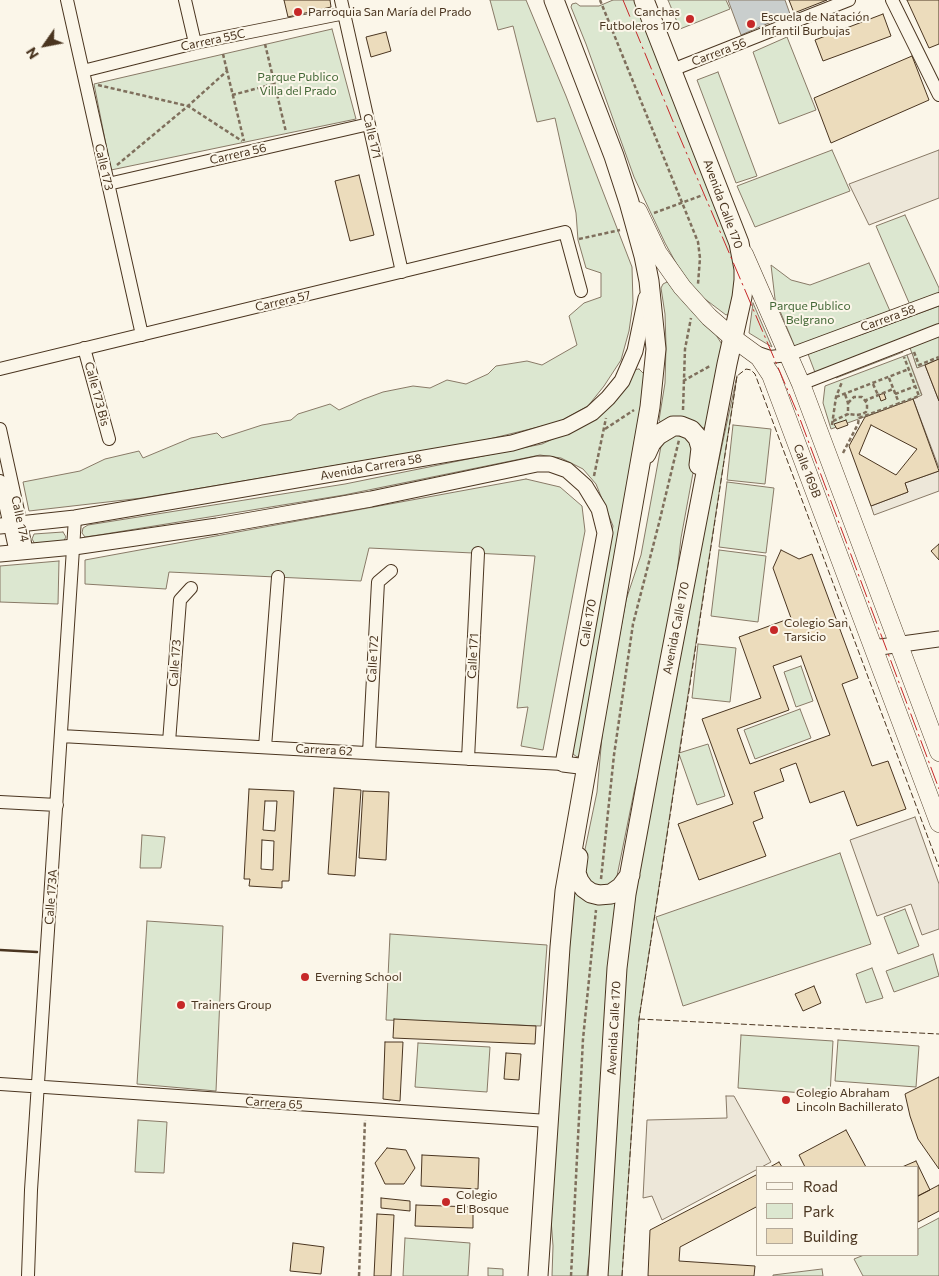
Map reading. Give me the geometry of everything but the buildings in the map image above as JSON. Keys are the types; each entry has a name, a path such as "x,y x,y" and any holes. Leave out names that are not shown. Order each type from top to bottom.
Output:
{"main road":[{"path":"538,1276 563,908 604,661 641,463 655,374 656,349 649,281 637,231 614,156 554,0"},
{"name":"Avenida Calle 170","path":"598,1276 620,936 685,583 744,280 739,243 644,0"},
{"name":"Calle 169B","path":"614,156 658,253 694,302 733,338 752,351 763,362 771,375 939,823"},
{"name":"Calle 169B","path":"739,243 801,384 939,752"},
{"path":"641,463 651,443 658,435 673,426 681,426 691,430 698,438 701,457 691,512 685,583"},
{"path":"583,786 576,872 579,880 584,888 591,893 599,895 611,894 621,887 630,875"},
{"path":"543,1204 545,1276"}],"street":[{"name":"Calle 173","path":"67,0 142,335"},
{"path":"185,0 195,43"},
{"name":"Calle 171","path":"342,0 402,272"},
{"name":"Carrera 56","path":"672,70 849,0"},
{"path":"892,0 939,95"},
{"name":"Carrera 55C","path":"83,71 195,43 345,13"},
{"name":"Carrera 56","path":"108,184 369,124"},
{"path":"566,237 581,291"},
{"name":"Carrera 57","path":"0,369 402,272 566,237"},
{"name":"Avenida Carrera 58","path":"11,525 75,518 512,443 566,427 592,413 622,381 635,351 649,281"},
{"name":"Carrera 58","path":"752,351 770,357 788,355 939,299"},
{"path":"801,384 939,330"},
{"name":"Calle 173 Bis","path":"84,348 109,439"},
{"name":"Calle 174","path":"0,429 11,525"},
{"path":"0,554 74,547 256,519 370,499 537,464 550,464 567,470 590,482"},
{"name":"Calle 174","path":"0,481 11,525 22,552"},
{"name":"Calle 170","path":"563,764 605,533 590,482"},
{"name":"Calle 173A","path":"28,1276 31,1190 75,518"},
{"name":"Calle 171","path":"468,759 478,553"},
{"name":"Calle 172","path":"369,753 378,582 390,571"},
{"path":"265,747 278,577"},
{"name":"Calle 173","path":"169,742 180,600 191,588"},
{"path":"873,648 939,639"},
{"name":"Carrera 62","path":"62,736 563,764 587,767"},
{"path":"0,802 57,805"},
{"name":"Carrera 65","path":"0,1084 548,1121"}],"path":[{"path":"571,1276 587,989 603,869 614,755 633,624 662,514 681,426 685,349 700,272 698,242 600,0"},
{"path":"264,44 286,133"},
{"path":"94,84 188,106 244,142 223,54"},
{"path":"112,170 227,71"},
{"path":"232,95 274,84"},
{"path":"641,219 718,188"},
{"path":"566,237 622,229"},
{"path":"913,350 919,365 939,357"},
{"path":"833,421 848,414 859,416 919,396 903,354"},
{"path":"683,381 711,365"},
{"path":"830,432 836,397 909,370"},
{"path":"889,378 899,403"},
{"path":"873,384 878,395"},
{"path":"895,394 916,386"},
{"path":"864,401 893,389"},
{"path":"845,394 848,402 848,414"},
{"path":"848,402 854,397 862,397 867,408 866,412 859,416"},
{"path":"604,430 641,405"},
{"path":"590,482 608,410"},
{"path":"840,458 858,424 859,416"},
{"path":"359,1276 365,1109"}],"green space":[{"path":"490,0 526,0 566,96 632,267 633,303 629,331 621,360 588,406 559,422 481,441 142,498 29,511 23,482 80,471 105,459 139,451 143,458 191,438 217,433 222,438 262,425 291,420 298,414 330,404 339,410 383,392 413,386 430,388 447,380 466,384 488,374 496,366 527,361 542,365 577,345 569,316 584,303 601,297 601,273 586,268 578,240 576,213 555,118 537,122 513,26 498,30"},
{"path":"613,0 637,0 728,233 736,276 730,313 726,315 701,296 681,272 665,243 634,177 571,7 572,4 576,3 580,6 599,6"},
{"name":"Canchas Futboleros 170","path":"668,0 726,0 730,9 680,29"},
{"name":"Parque Publico Villa del Prado","path":"332,29 356,119 111,170 94,84"},
{"path":"787,37 816,110 779,124 753,52"},
{"path":"718,72 757,176 736,183 697,80"},
{"path":"832,150 850,191 755,227 737,186"},
{"path":"905,215 939,288 939,295 910,305 876,226"},
{"name":"Parque Publico Belgrano","path":"869,263 890,311 795,347 775,299 771,265 791,280 810,285"},
{"path":"667,282 672,284 706,319 723,346 707,426 704,428 661,423 659,420 665,383 666,346 665,314 661,288"},
{"path":"753,303 772,347 749,333"},
{"path":"939,306 939,326 816,375 808,354"},
{"path":"939,330 939,359 917,368 909,345"},
{"path":"907,355 922,396 831,429 823,403 825,386"},
{"path":"639,369 648,378 581,754 577,757 573,754 572,750 613,526 596,484 583,469 561,458 540,455 344,495 85,537 82,533 83,528 88,525 345,484 542,444 579,427 632,370"},
{"path":"737,376 679,753 708,744 725,796 697,805 679,754 639,1019 622,1276 603,1276 621,972 685,617"},
{"path":"733,425 771,429 765,484 727,480"},
{"path":"674,435 690,438 695,462 681,538 675,591 647,743 635,787 617,876 613,883 607,887 598,888 585,881 583,859 597,792 603,725 626,600 641,555 661,446 665,440"},
{"path":"526,479 560,487 582,506 585,531 543,750 521,746 528,707 517,708 535,556 369,548 361,581 169,572 166,589 85,584 85,560"},
{"path":"727,482 774,488 766,553 719,547"},
{"path":"63,532 66,537 63,542 35,544 32,539 34,534"},
{"path":"719,550 766,556 758,622 711,616"},
{"path":"59,561 58,604 0,602 0,566"},
{"path":"698,644 736,648 730,702 692,698"},
{"path":"801,666 813,701 796,707 784,672"},
{"path":"800,709 811,738 755,759 744,730"},
{"path":"142,835 165,837 161,868 140,868"},
{"path":"840,853 871,944 683,1006 656,917"},
{"path":"574,892 616,898 595,1226 587,1276 552,1276 553,1246 550,1206 559,1041"},
{"path":"905,909 919,946 898,954 884,917"},
{"name":"Trainers Group","path":"147,921 223,926 216,1091 137,1084"},
{"path":"390,934 547,945 541,1026 386,1020"},
{"path":"933,954 939,976 894,992 886,971"},
{"path":"872,968 883,998 866,1003 856,974"},
{"path":"741,1035 833,1041 830,1095 738,1088"},
{"path":"838,1040 919,1046 916,1087 835,1081"},
{"path":"418,1043 490,1047 487,1092 415,1087"},
{"path":"138,1120 167,1122 164,1173 135,1172"},
{"path":"939,1218 939,1276 863,1276 854,1259 862,1256 919,1256 919,1228"},
{"path":"405,1238 470,1243 468,1276 403,1276"},
{"path":"488,1268 503,1269 503,1276 488,1276"},
{"path":"822,1269 823,1276 773,1276 773,1275"}],"shaded area":[{"name":"Escuela de Natación Infantil Burbujas","path":"728,0 785,0 790,14 741,35"},
{"path":"939,150 939,198 869,225 849,184"},
{"path":"901,348 903,352 836,378 834,374"},
{"path":"912,353 917,368 925,365 939,401 939,468 913,399 922,395 907,355"},
{"path":"939,471 939,491 874,515 871,506 908,492 905,483"},
{"path":"915,817 939,884 939,929 922,935 911,904 877,916 850,840"},
{"path":"726,1096 734,1096 771,1162 763,1166 756,1166 756,1170 662,1220 652,1196 643,1198 647,1120 727,1118"}],"fence":[{"path":"622,1276 639,1019 737,376 746,369 751,370 755,374 939,867"},
{"path":"639,1019 939,1034"}],"wall":[{"path":"0,950 37,952"}],"power":[{"path":"623,0 800,419 939,789"}],"place":[{"name":"Parroquia San María del Prado","path":"298,12"},
{"name":"Canchas Futboleros 170","path":"690,19"},
{"name":"Escuela de Natación Infantil Burbujas","path":"751,24"},
{"name":"Colegio San Tarsicio","path":"774,630"},
{"name":"Everning School","path":"305,977"},
{"name":"Trainers Group","path":"181,1005"},
{"name":"Colegio Abraham Lincoln Bachillerato","path":"786,1100"},
{"name":"Colegio El Bosque","path":"446,1202"}]}
